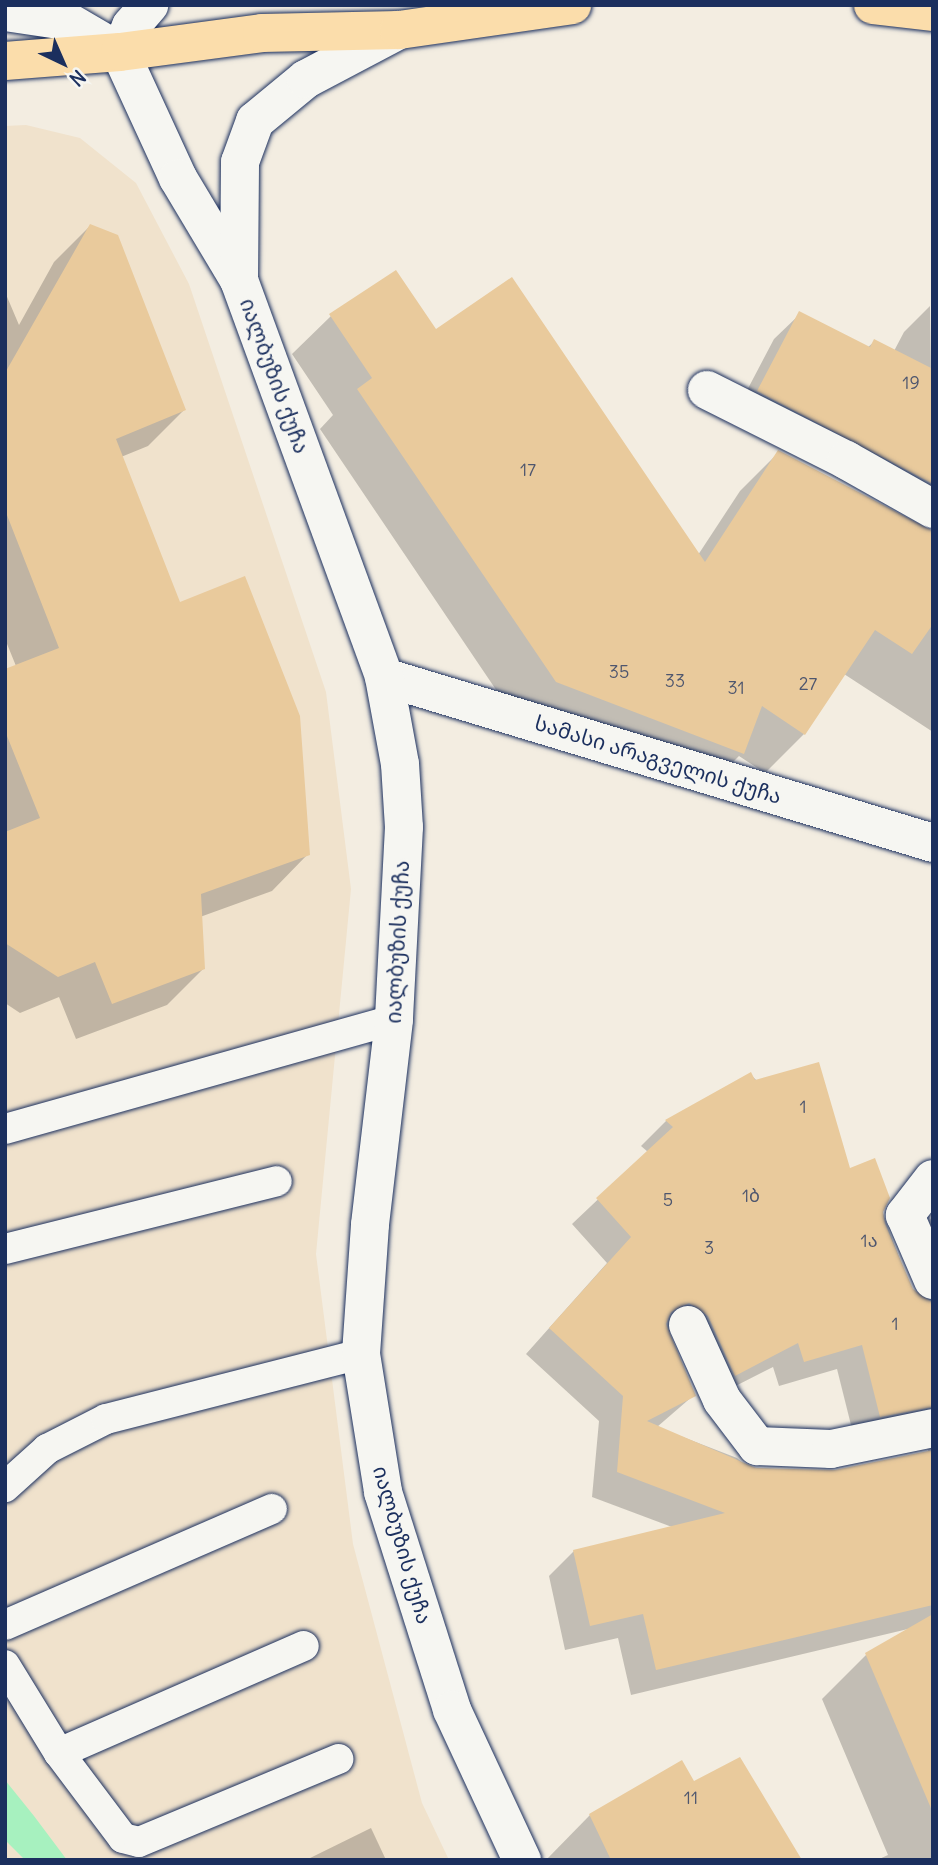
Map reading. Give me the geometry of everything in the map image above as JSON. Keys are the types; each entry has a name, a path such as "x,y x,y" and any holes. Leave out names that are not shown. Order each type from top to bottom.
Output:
{"main road":[{"path":"120,52 131,26 149,5"},
{"path":"5,61 120,52 262,33 399,30 572,5"},
{"path":"873,5 933,12"},
{"path":"5,12 67,21 120,52"},
{"path":"239,280 240,162 255,121 306,79 399,30"},
{"name":"იალბუზის ქუჩა","path":"120,52 178,178 239,280 384,677 400,764 404,827 394,1020 370,1224 361,1354 383,1492 452,1710 522,1860"},
{"path":"707,390 846,460 933,509"},
{"name":"სამასი არაგველის ქუჩა","path":"384,677 933,843"},
{"path":"933,1180 905,1214 933,1280"},
{"path":"688,1325 722,1400 757,1446 831,1449 933,1429"}],"lane":[{"path":"5,1129 394,1020"},
{"path":"5,1249 277,1181"},
{"path":"5,1487 47,1449 106,1419 361,1354"},
{"path":"5,1625 272,1509"},
{"path":"59,1753 304,1646"},
{"path":"5,1665 59,1753 123,1838 139,1842 338,1759"}],"shaded area":[{"path":"26,125 80,138 136,183 189,284 326,692 351,889 316,1254 353,1544 422,1803 449,1860 5,1860 5,126"}],"green space":[{"path":"5,1780 67,1860 25,1860 5,1840"}],"building":[{"path":"90,224 118,235 186,410 116,439 180,602 245,576 300,716 310,855 201,894 205,969 112,1004 95,962 58,977 5,943 5,832 40,818 5,731 5,669 59,648 5,510 5,373"},
{"path":"396,270 436,329 512,277 705,562 778,450 933,531 933,624 912,654 875,630 805,735 762,706 744,754 556,682 357,389 372,378 329,314"},
{"path":"799,311 870,347 874,339 933,369 933,484 757,391"},
{"path":"819,1062 850,1168 875,1158 890,1198 883,1212 885,1224 913,1289 933,1303 933,1407 880,1417 862,1345 804,1362 798,1343 735,1376 708,1316 689,1303 671,1312 666,1324 696,1396 647,1421 756,1468 835,1470 933,1450 933,1605 656,1670 643,1614 590,1626 573,1550 725,1513 617,1472 623,1396 549,1328 631,1237 596,1198 673,1127 665,1120 751,1072 755,1080"},
{"path":"933,1614 933,1813 865,1653"},
{"path":"740,1757 802,1860 611,1860 589,1814 682,1760 694,1781"}]}
